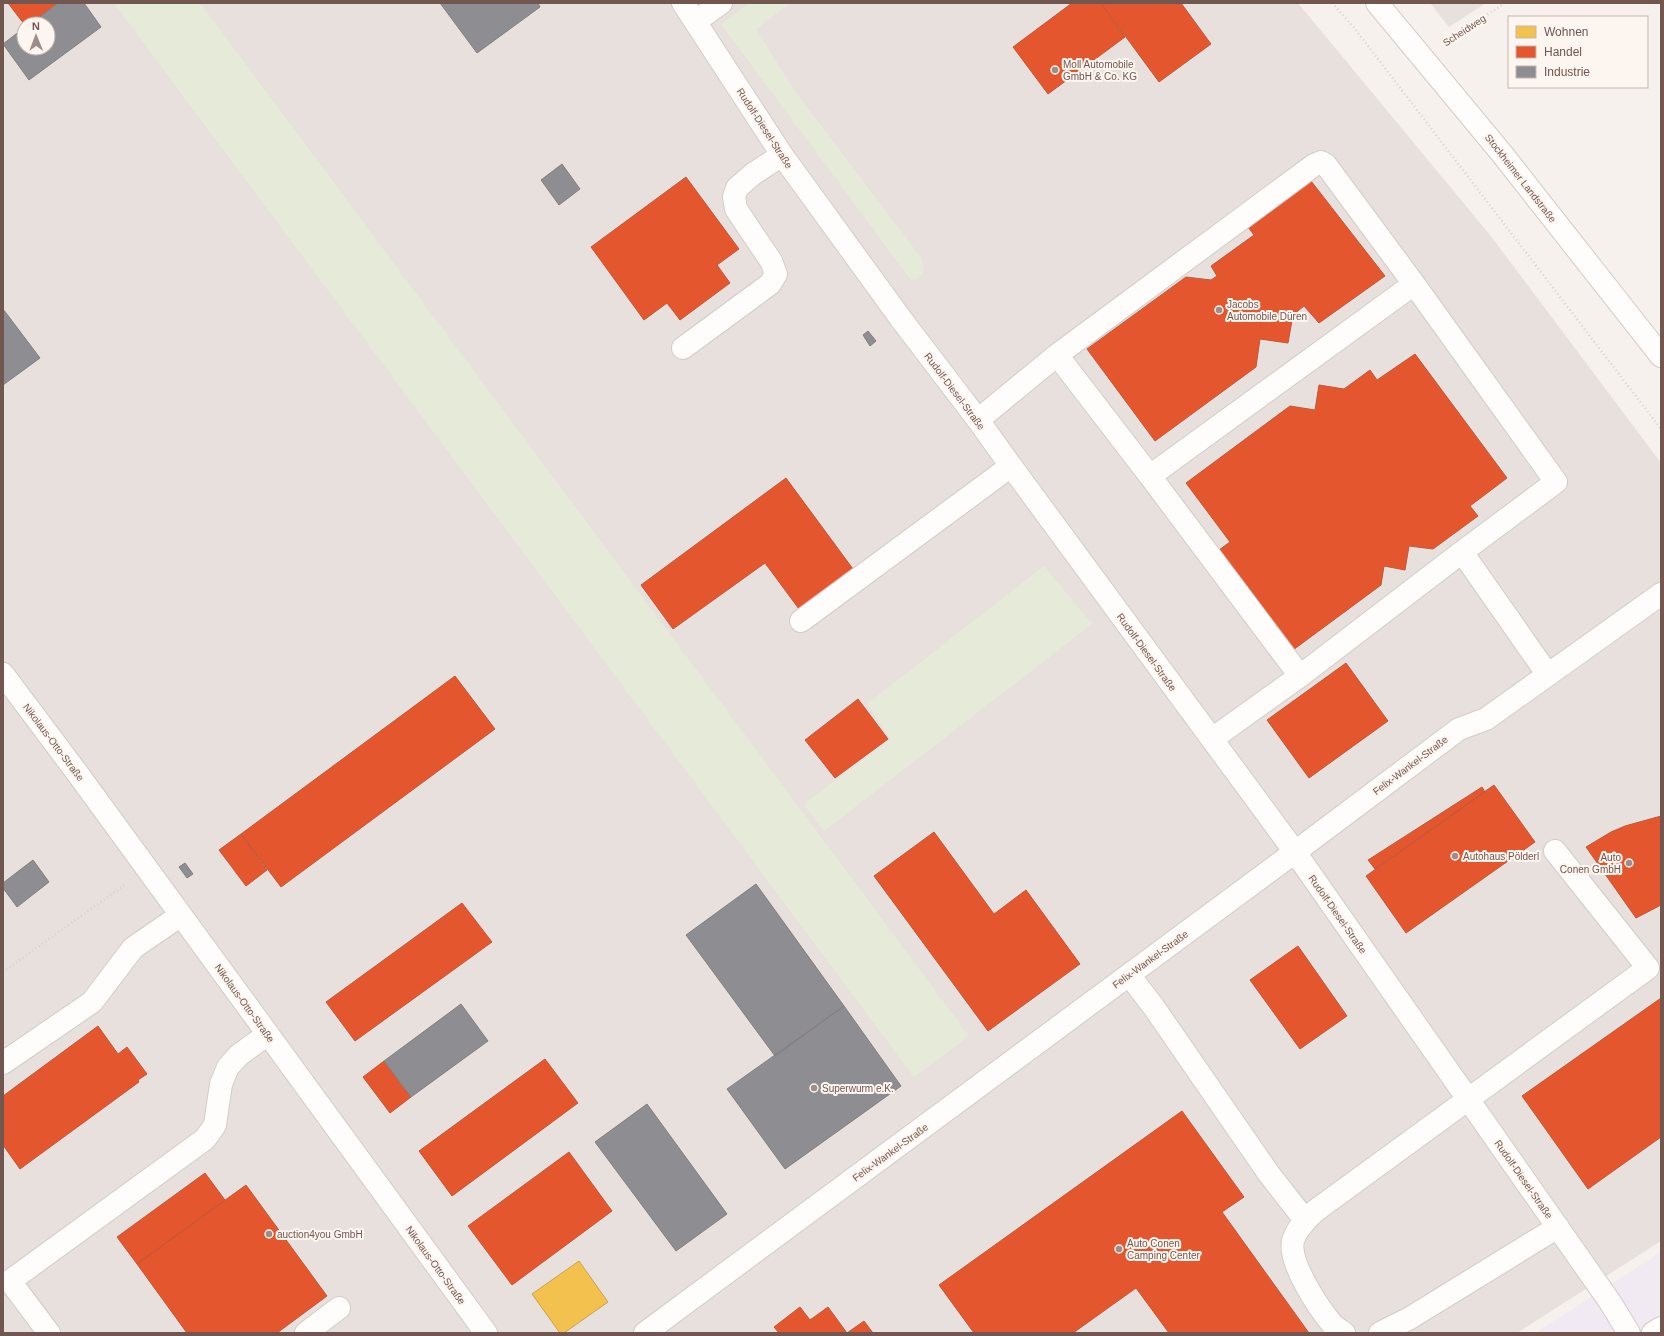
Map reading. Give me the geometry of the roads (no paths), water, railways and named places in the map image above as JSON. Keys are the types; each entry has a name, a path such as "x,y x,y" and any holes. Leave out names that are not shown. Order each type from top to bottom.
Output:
{"street":[{"name":"Rudolf-Diesel-Straße","path":"683,3 782,155 1295,852 1558,1227 1610,1302 1629,1333"},
{"path":"696,21 721,3"},
{"name":"Stockheimer Landstraße","path":"1377,3 1503,155 1661,356"},
{"path":"683,348 770,284 776,274 772,261 736,209 734,197 737,188 742,183 782,155"},
{"path":"978,420 1057,355 1314,165 1321,162 1326,165 1414,284 1556,482 1300,676 1212,739"},
{"path":"1150,476 1414,284"},
{"path":"1057,355 1300,676"},
{"path":"802,621 1010,466"},
{"path":"1462,552 1548,675"},
{"name":"Felix-Wankel-Straße","path":"645,1333 1459,729 1486,719 1661,594"},
{"name":"Nikolaus-Otto-Straße","path":"3,674 486,1333"},
{"path":"1344,1333 1333,1325 1321,1310 1297,1265 1293,1241 1305,1220 1315,1211 1648,968 1555,851"},
{"path":"3,1063 92,1002 133,948 181,915"},
{"path":"1129,975 1154,1006 1269,1174 1305,1220"},
{"path":"48,1333 10,1281 205,1139 215,1125 221,1084 228,1067 239,1055 268,1034"},
{"path":"1380,1333 1410,1318 1558,1227"},
{"path":"306,1333 339,1308"},
{"path":"1653,1333 1661,1328"}],"place":[{"name":"Moll Automobile GmbH & Co. KG","path":"1055,70"},
{"name":"Jacobs Automobile Düren","path":"1219,310"},
{"name":"Autohaus Pölderl","path":"1455,856"},
{"name":"Auto Conen GmbH","path":"1629,863"},
{"name":"Superwurm e.K.","path":"814,1088"},
{"name":"auction4you GmbH","path":"269,1234"},
{"name":"Auto Conen Camping Center","path":"1119,1249"}]}
